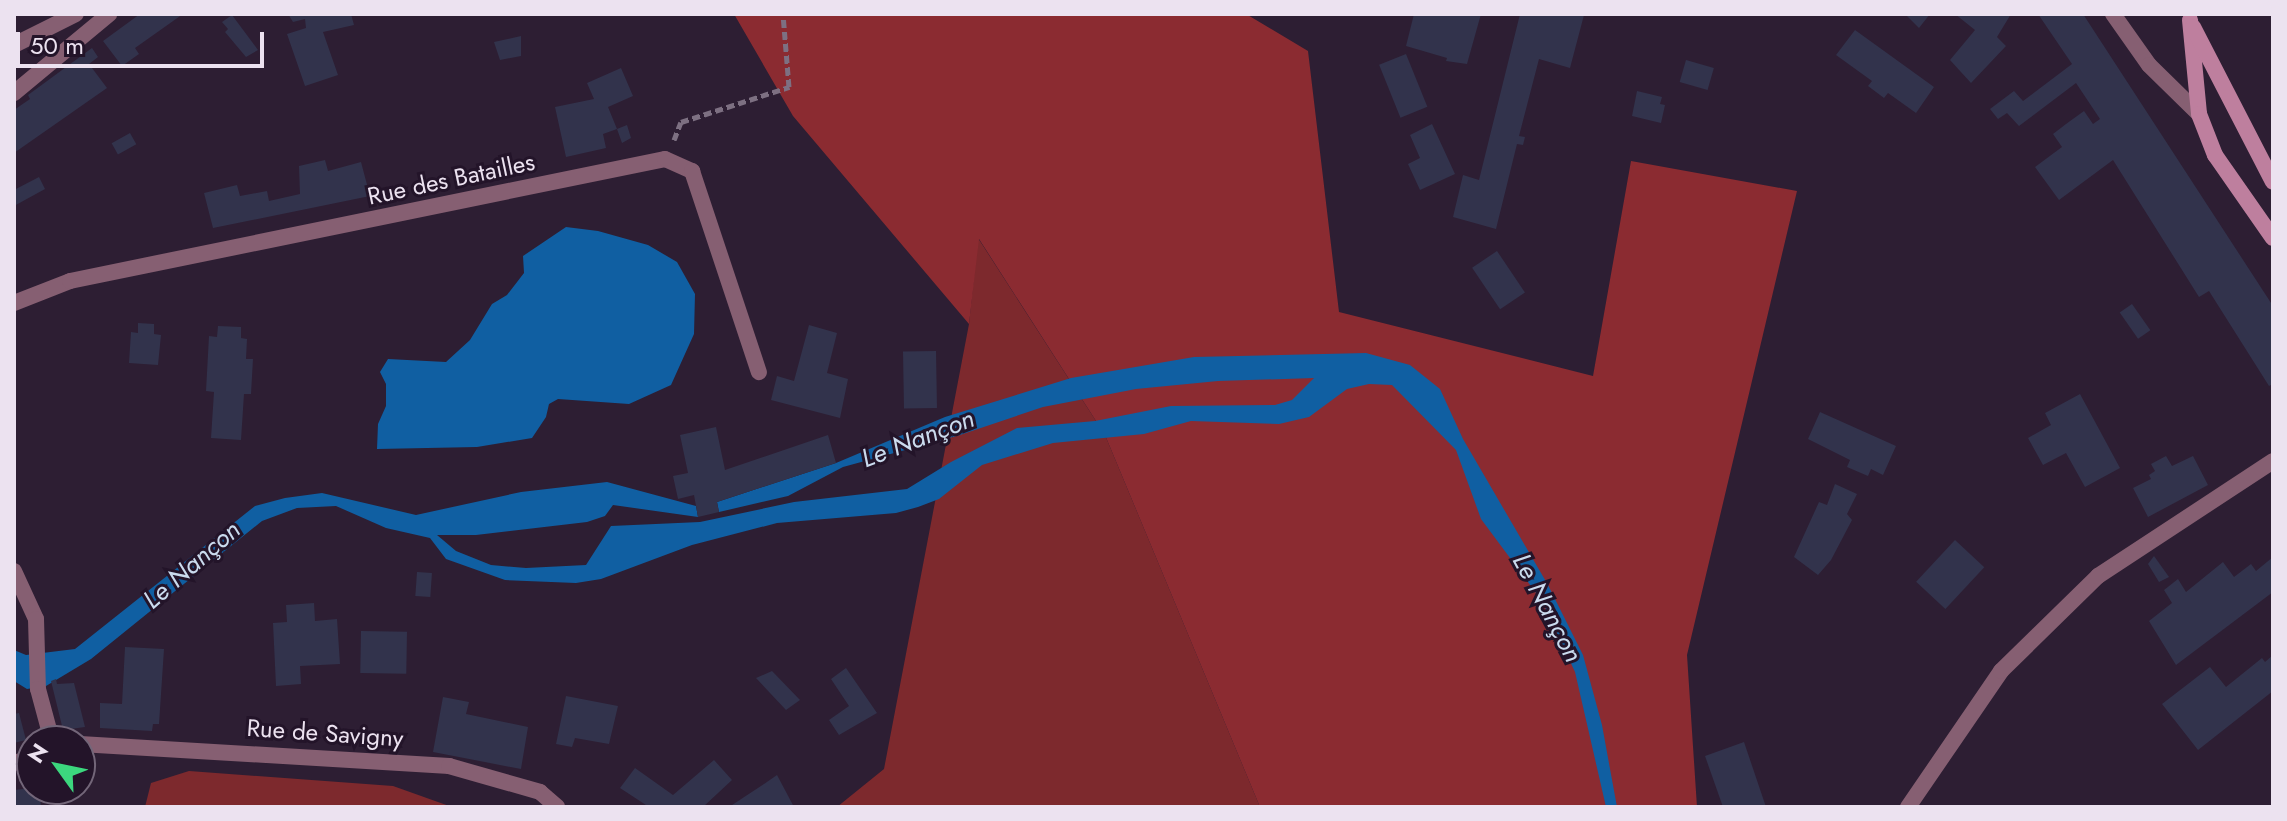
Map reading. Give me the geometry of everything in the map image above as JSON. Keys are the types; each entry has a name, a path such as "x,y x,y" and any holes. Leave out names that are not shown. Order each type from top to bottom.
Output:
{"main road":[{"path":"2188,17 2199,114 2215,155 2273,238"},
{"path":"2188,17 2273,182"}],"street":[{"path":"14,45 76,14"},
{"path":"14,93 109,14"},
{"path":"2113,14 2149,65 2199,114"},
{"path":"665,159 692,171 759,372"},
{"name":"Rue des Batailles","path":"14,303 70,281 665,159"},
{"path":"1908,807 2001,671 2098,576 2273,461"},
{"path":"14,571 36,619 38,689 48,725"},
{"name":"Rue de Savigny","path":"96,745 449,766 540,792 557,807"}],"path":[{"path":"665,159 681,122 789,87 783,14"}],"shaded area":[{"path":"734,14 1246,14 1308,51 1339,312 1593,376 1631,161 1797,191 1687,655 1697,807 1260,807 1105,435 979,239 969,324 793,116"},
{"path":"978,238 1105,435 1260,807 837,807 884,769 969,324"},
{"path":"189,771 393,786 452,807 145,807 151,783"}],"water":[{"path":"566,227 598,231 648,245 677,262 695,294 694,334 671,385 629,404 558,399 549,404 546,417 532,438 477,447 377,449 378,424 386,406 386,384 380,372 388,359 446,362 470,340 492,304 507,295 524,273 523,256"},
{"name":"Le Nançon","path":"1366,353 1410,365 1440,389 1463,439 1548,585 1583,655 1602,725 1617,807 1606,807 1575,672 1542,601 1481,519 1456,450 1392,385 1369,384 1347,389 1309,417 1279,424 1191,421 1144,434 1053,443 982,465 939,499 918,507 896,513 777,523 692,545 601,579 576,583 505,580 446,559 430,538 386,528 336,506 297,508 262,521 91,659 46,686 27,689 14,681 14,650 26,655 75,649 255,506 285,498 322,493 416,515 521,492 607,482 696,506 698,517 613,505 605,516 587,522 476,535 437,535 456,551 491,565 526,568 586,565 611,526 700,522 794,502 907,489 1017,428 1095,421 1171,406 1275,405 1292,400 1314,378 1218,381 1136,389 1043,407 960,435 843,467 788,496 719,512 717,502 836,463 945,417 1071,378 1194,357"}],"building":[{"path":"140,14 183,14 135,48 139,54 122,66 103,41"},
{"path":"288,14 351,14 354,25 323,32 338,75 305,86 287,34 306,28 305,19 293,22"},
{"path":"1414,14 1481,14 1467,64 1446,61 1447,58 1406,46"},
{"path":"1520,14 1584,15 1570,68 1539,59 1519,136 1525,137 1523,145 1517,144 1496,229 1453,217 1463,175 1479,180"},
{"path":"1905,14 1930,14 1919,28"},
{"path":"1955,14 2011,14 1997,37 2006,46 1971,83 1950,60 1975,30"},
{"path":"2038,14 2083,14 2273,306 2273,384 2269,386 2209,291 2199,297 2113,160 2059,200 2035,167 2062,147 2053,134 2066,124 2084,111 2093,124 2100,119 2076,83 2019,126 2007,113 1998,119 1990,109 2014,91 2023,101 2072,64"},
{"path":"232,15 258,50 246,57 225,32 228,29 222,22"},
{"path":"1855,30 1934,87 1916,113 1888,93 1884,98 1868,86 1872,81 1836,55"},
{"path":"521,36 521,56 500,60 494,42"},
{"path":"92,48 98,57 89,64 107,88 14,153 14,110 30,99 28,95"},
{"path":"1406,54 1427,107 1400,118 1379,65"},
{"path":"1686,60 1714,68 1708,90 1680,82"},
{"path":"621,68 633,96 608,107 617,129 603,134 606,148 566,157 555,107 594,99 587,83"},
{"path":"1637,91 1662,97 1660,104 1665,105 1661,123 1632,116"},
{"path":"1432,124 1455,174 1420,190 1408,164 1420,158 1410,135"},
{"path":"627,125 631,138 622,143 617,129"},
{"path":"130,133 136,144 118,155 112,143"},
{"path":"325,160 328,171 361,162 370,196 213,228 204,193 237,185 240,196 267,191 269,201 300,194 299,166"},
{"path":"39,177 45,189 14,206 14,190"},
{"path":"1497,251 1525,292 1500,309 1472,268"},
{"path":"2132,304 2150,330 2138,339 2120,313"},
{"path":"138,323 154,324 154,334 161,335 158,365 129,363 131,332 138,333"},
{"path":"809,325 837,333 827,373 848,379 840,418 771,400 777,376 794,381"},
{"path":"218,326 241,327 241,338 247,339 246,359 253,359 251,394 244,394 241,440 211,438 214,392 206,391 209,336 217,337"},
{"path":"936,351 937,408 904,409 903,352"},
{"path":"2080,394 2120,468 2085,487 2066,453 2043,465 2028,438 2051,425 2045,413"},
{"path":"1820,412 1896,446 1883,475 1871,469 1868,476 1847,467 1850,460 1808,439"},
{"path":"716,427 725,470 828,435 836,463 717,502 719,512 698,517 694,495 678,499 673,476 688,473 680,435"},
{"path":"2166,456 2172,466 2193,456 2208,485 2148,517 2133,488 2151,479 2149,475 2155,471 2151,464"},
{"path":"1835,484 1857,494 1847,514 1852,520 1831,560 1818,575 1794,557 1819,502 1827,505"},
{"path":"1955,540 1984,567 1945,609 1916,582"},
{"path":"2154,556 2169,577 2159,582 2148,564"},
{"path":"2273,557 2273,592 2176,665 2149,621 2172,603 2164,590 2178,579 2186,592 2223,562 2234,577 2251,564 2256,571"},
{"path":"417,572 432,573 430,597 415,596"},
{"path":"314,603 315,621 337,619 340,664 300,666 301,684 276,686 273,623 287,622 286,605"},
{"path":"361,631 407,632 406,674 360,673"},
{"path":"125,647 164,649 159,724 153,724 152,731 100,728 100,703 122,704"},
{"path":"2273,655 2273,691 2198,750 2162,704 2210,667 2226,687 2262,658 2265,662"},
{"path":"846,668 877,713 839,735 829,720 849,706 831,679"},
{"path":"772,671 800,700 786,710 756,678"},
{"path":"56,679 57,684 74,683 84,725 62,725 51,681"},
{"path":"566,696 618,706 609,744 575,738 572,747 556,744"},
{"path":"443,697 469,702 466,714 528,727 521,769 433,752"},
{"path":"19,713 22,725 16,725 14,743 14,714"},
{"path":"1744,742 1766,807 1723,807 1705,756"},
{"path":"714,760 732,780 703,807 649,807 620,788 635,768 673,795"},
{"path":"777,775 794,807 729,807 764,784"},
{"path":"14,790 16,805 41,807 14,807"}]}
